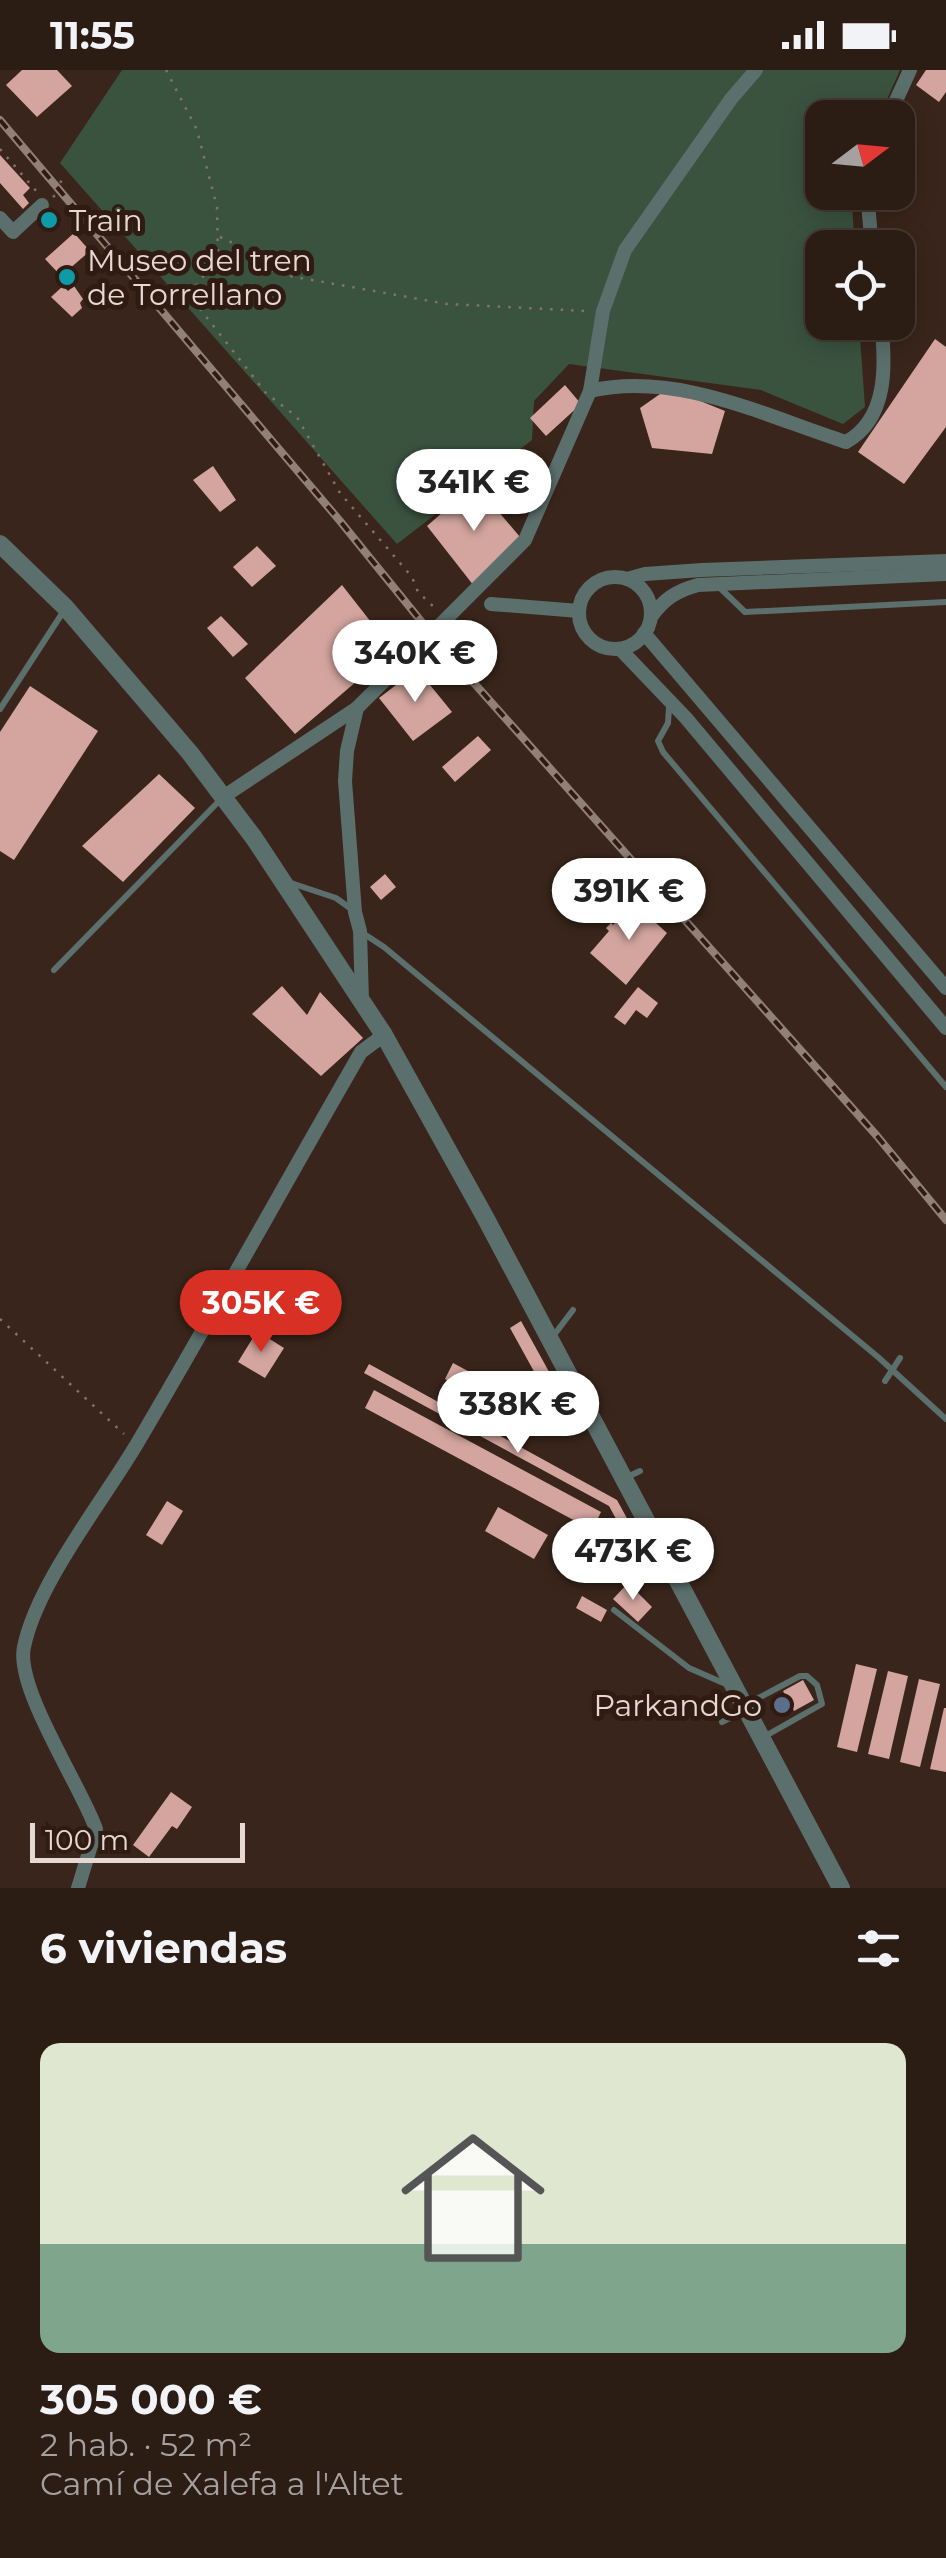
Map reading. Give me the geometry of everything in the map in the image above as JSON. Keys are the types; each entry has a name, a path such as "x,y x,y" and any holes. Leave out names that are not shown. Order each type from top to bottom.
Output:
{"street":[{"path":"223,797 357,708 525,540 590,391 603,312 625,250 731,99 756,70"},
{"path":"896,100 910,70"},
{"path":"0,218 13,232 42,205"},
{"path":"590,391 612,386 660,385 846,442 864,432 876,410 886,364 883,340"},
{"path":"0,544 66,608 156,710 282,880 384,1035 596,1425 632,1475 734,1687 841,1888"},
{"path":"946,560 702,570 604,579 585,593 580,611 582,628 598,645 620,649 632,645 644,633 650,617 676,591 716,584 946,574"},
{"path":"627,579 645,594 650,617"},
{"path":"491,604 580,611"},
{"path":"644,633 946,988"},
{"path":"620,649 666,696 946,1028"},
{"path":"357,708 345,781 355,912 360,931 362,1001"},
{"path":"78,1888 96,1829 33,1696 23,1648 35,1615 65,1558 136,1444 360,1052 384,1035"}],"lane":[{"path":"716,584 745,612 946,602"},
{"path":"0,709 66,608"},
{"path":"666,696 670,712 658,741 663,752 946,1087"},
{"path":"54,970 223,797"},
{"path":"282,880 336,898 355,912"},
{"path":"360,931 399,959 946,1419"},
{"path":"550,1340 574,1310"},
{"path":"884,1381 900,1358"},
{"path":"558,1417 596,1425"},
{"path":"614,1610 689,1668 734,1687"},
{"path":"722,1722 800,1676 808,1676 817,1685 822,1704 761,1738"}],"path":[{"path":"166,70 197,130 216,207 218,257 188,295 266,393 297,417 340,492 412,577 418,592 447,619"},
{"path":"0,149 46,202 65,186 60,180"},
{"path":"218,236 265,258 272,272 284,275 446,304 603,312"},
{"path":"0,1319 136,1444"}],"green space":[{"path":"122,70 900,70 887,100 805,100 805,210 852,210 854,230 805,230 805,340 860,340 865,407 843,424 761,390 569,364 534,401 532,440 397,544 60,163"}],"building":[{"path":"22,70 57,70 72,86 37,117 6,85"},
{"path":"926,70 946,70 946,92 939,102 916,85"},
{"path":"0,155 30,188 23,195 29,203 23,209 0,183"},
{"name":"Museo del tren de Torrellano","path":"74,233 90,251 61,276 45,259"},
{"path":"63,286 68,291 74,286 83,299 82,308 72,317 51,297"},
{"path":"935,339 946,347 946,427 904,484 858,452"},
{"path":"565,385 581,404 546,436 530,418"},
{"path":"660,394 683,394 725,411 712,454 652,448 640,408"},
{"path":"213,466 236,500 220,512 193,480"},
{"path":"475,484 520,537 474,586 427,526"},
{"path":"257,546 276,566 252,587 233,567"},
{"path":"342,585 378,631 360,647 378,663 295,734 245,678"},
{"path":"221,616 248,644 233,657 207,628"},
{"path":"417,669 452,712 413,741 379,698"},
{"path":"30,686 98,731 14,860 0,851 0,732"},
{"path":"478,736 491,750 455,782 442,767"},
{"path":"159,774 195,808 123,882 82,846"},
{"path":"385,874 396,887 381,900 370,887"},
{"path":"634,903 667,933 626,985 590,953 609,931 606,928"},
{"path":"282,986 307,1015 320,992 363,1038 321,1076 252,1014"},
{"path":"638,987 658,1003 647,1018 636,1010 625,1025 614,1017"},
{"path":"521,1321 558,1388 547,1395 510,1328"},
{"path":"257,1331 284,1348 265,1378 238,1362"},
{"path":"453,1363 481,1378 473,1394 445,1379"},
{"path":"369,1364 617,1500 654,1568 645,1572 609,1506 364,1373"},
{"path":"501,1388 521,1399 512,1414 493,1403"},
{"path":"374,1390 601,1512 592,1530 365,1408"},
{"path":"167,1501 183,1511 162,1545 146,1535"},
{"path":"498,1507 548,1535 534,1559 485,1531"},
{"path":"628,1583 652,1607 638,1622 613,1599"},
{"path":"582,1596 607,1610 601,1622 576,1608"},
{"path":"856,1664 877,1669 857,1752 837,1747"},
{"path":"888,1671 908,1676 889,1759 868,1754"},
{"path":"919,1679 940,1684 920,1767 900,1762"},
{"path":"803,1680 814,1700 794,1711 783,1691"},
{"path":"946,1708 946,1772 930,1769"},
{"path":"171,1792 192,1807 149,1857 133,1845"}],"railway":[{"path":"0,120 442,647 877,1136 946,1220"}],"place":[{"name":"Train","path":"49,220"},
{"name":"Museo del tren de Torrellano","path":"67,277"},
{"name":"ParkandGo","path":"782,1705"}]}
